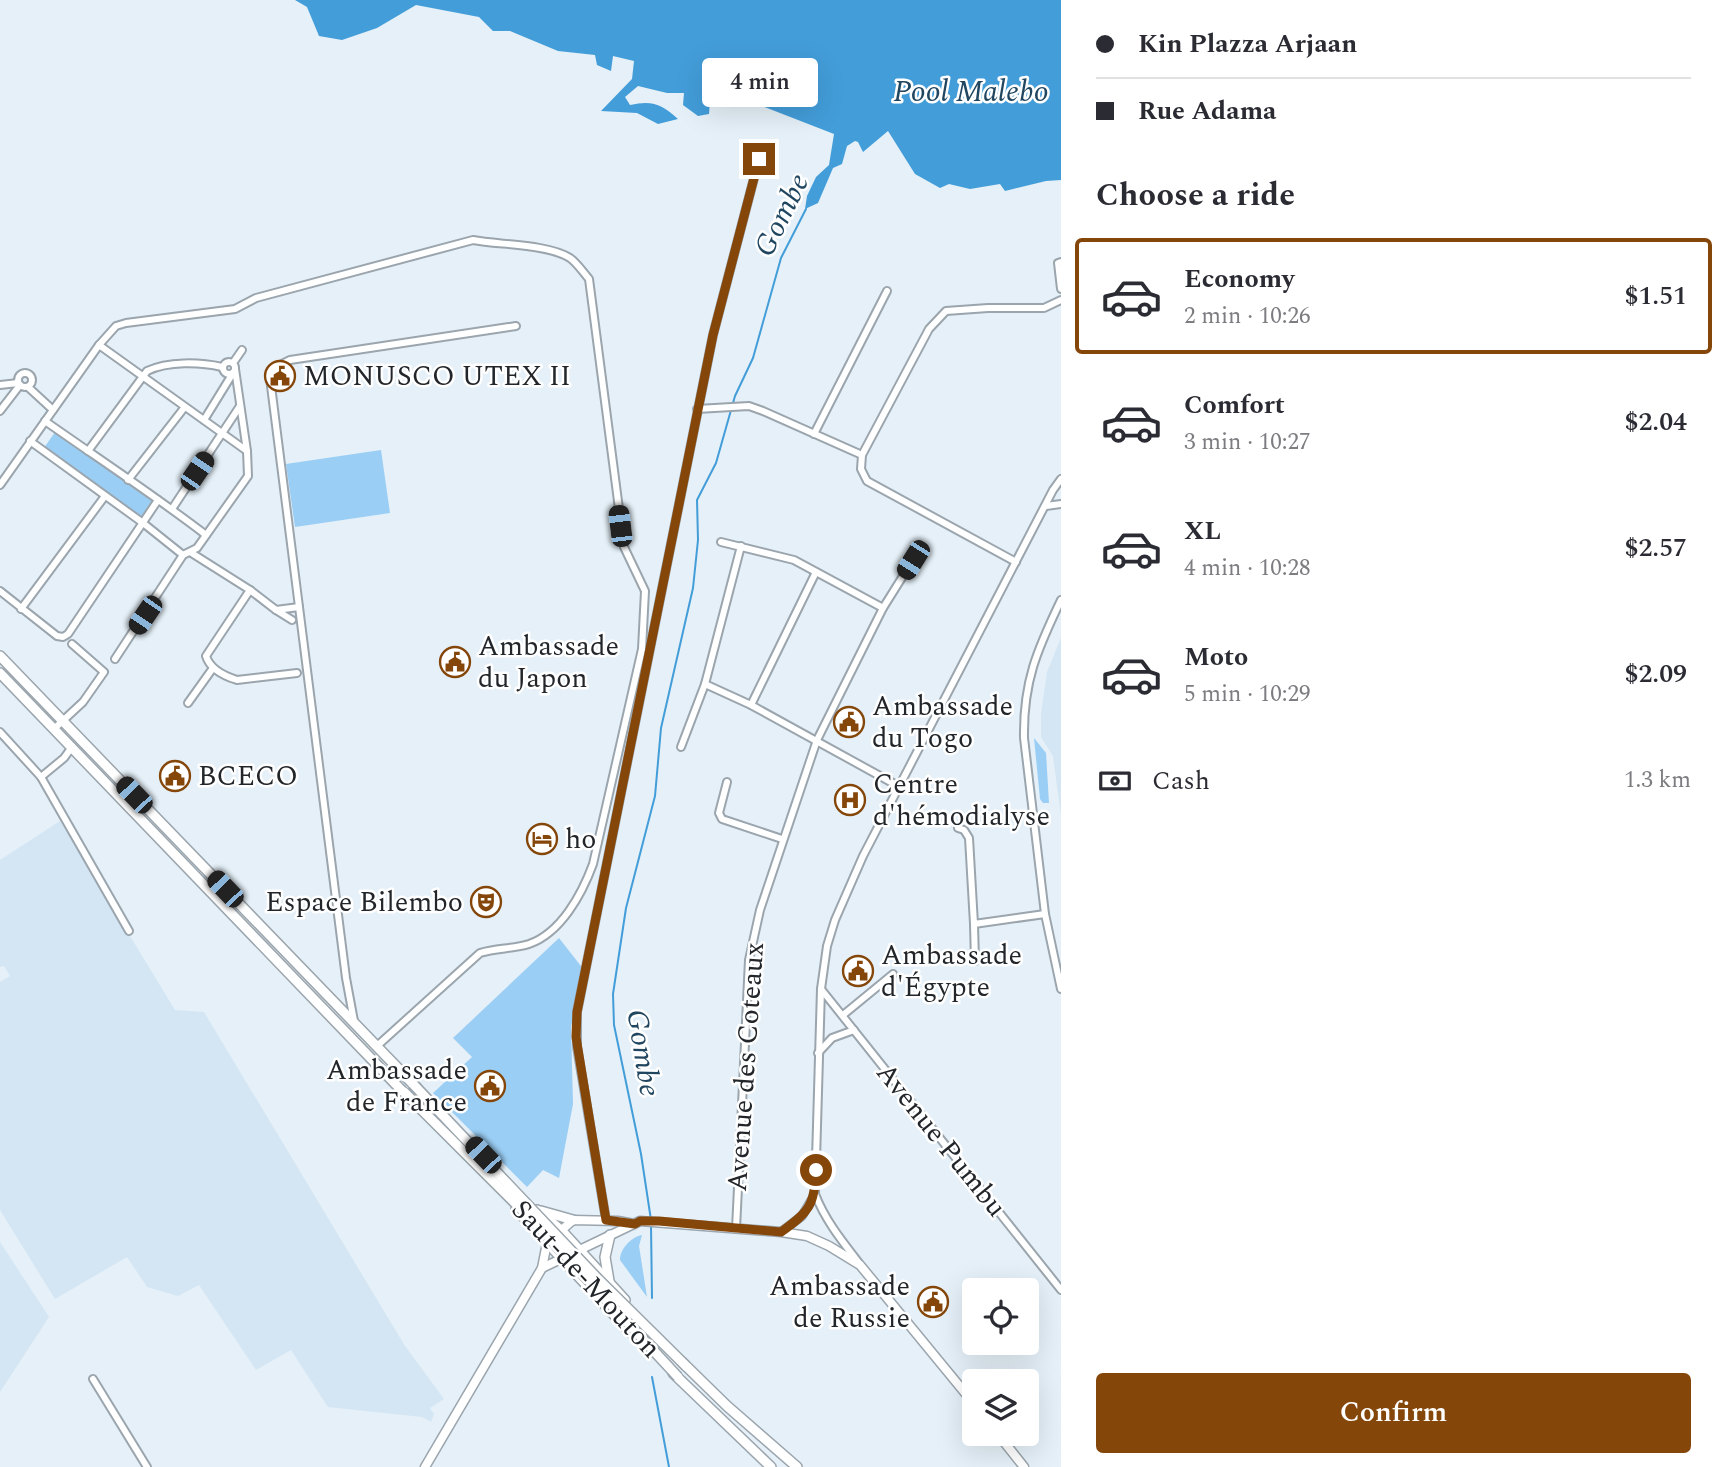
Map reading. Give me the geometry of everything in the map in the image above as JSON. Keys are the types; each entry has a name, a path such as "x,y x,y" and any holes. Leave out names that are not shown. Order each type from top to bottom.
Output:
{"main road":[{"path":"0,656 413,1084 536,1209 562,1231 686,1366 797,1467"},
{"path":"0,673 513,1206 594,1295 766,1466"},
{"path":"126,803 134,795"},
{"path":"344,1030 354,1021"},
{"name":"Saut-de-Mouton","path":"413,1084 598,1279 686,1366"},
{"name":"Saut-de-Mouton","path":"404,1092 539,1227 678,1377"},
{"path":"536,1209 573,1220 637,1223 659,1221 781,1232 817,1240 860,1265 962,1389"},
{"path":"535,1230 546,1218"},
{"path":"425,1467 542,1268 547,1243 573,1220"},
{"path":"542,1268 637,1223"},
{"path":"609,1283 605,1256 610,1235"},
{"path":"576,1276 590,1262"},
{"path":"1007,1446 1024,1467"}],"street":[{"path":"606,1220 577,1047 576,1024 697,409 713,335 759,159"},
{"path":"0,485 99,345 116,326 234,309 256,298 473,240 494,241 557,253 570,258 589,279 622,537 629,563 645,591 642,649 593,864 584,887 554,928 529,944 481,953 377,1046"},
{"path":"1059,262 1061,289"},
{"path":"814,434 887,291"},
{"path":"1016,562 867,481 861,469 862,455 938,317 946,311 1044,308 1061,300"},
{"path":"354,1021 346,978 270,378 274,368 290,360 516,326"},
{"path":"99,345 247,451"},
{"path":"204,420 242,350"},
{"path":"115,659 187,554 197,548 248,476 247,451 234,368 226,362 222,367"},
{"path":"88,451 147,372 155,368 201,363 222,367 226,374 234,368"},
{"path":"0,385 22,385 53,410"},
{"path":"0,411 22,385"},
{"path":"172,509 240,405"},
{"path":"697,409 749,406 862,455"},
{"path":"128,480 184,408"},
{"path":"45,421 206,535"},
{"path":"30,441 187,554 250,590 292,620"},
{"path":"860,1265 834,1231 815,1194 821,989 827,946 844,896 972,643 1061,479"},
{"path":"21,609 105,496"},
{"path":"0,591 57,636 63,637 68,634 158,500"},
{"path":"1046,506 1061,504"},
{"path":"721,542 794,560 883,608"},
{"path":"681,747 705,684 741,547"},
{"name":"Avenue des Coteaux","path":"736,1229 749,960 760,911 817,740 883,608 913,560"},
{"path":"751,705 816,572"},
{"path":"250,590 206,656 213,668 237,680 297,673"},
{"path":"1061,600 1040,642 1028,680 1024,738 1045,914 1061,989"},
{"path":"276,610 299,607"},
{"path":"55,728 83,702 104,672 72,644"},
{"path":"188,704 213,668"},
{"path":"705,684 751,705 900,787"},
{"path":"0,732 41,776 129,931"},
{"path":"41,776 64,758 72,747"},
{"path":"727,782 719,813 722,819 782,839"},
{"path":"958,828 964,830 968,838 975,961"},
{"path":"974,924 1045,914"},
{"path":"843,1015 893,974"},
{"name":"Avenue Pumbu","path":"821,989 1061,1290"},
{"path":"818,1053 832,1038 854,1030"},
{"path":"781,1232 802,1216 815,1194"},
{"path":"93,1379 147,1467"}],"shaded area":[{"path":"55,432 152,501 141,518 44,448"},
{"path":"381,450 390,513 295,527 286,464"},
{"path":"1061,638 1061,816 1053,756 1041,737 1041,714 1047,672"},
{"path":"1034,738 1046,753 1049,803 1043,803 1040,799"},
{"path":"60,821 175,1010 204,1012 405,1346 444,1399 430,1408 434,1414 431,1422 422,1417 328,1407 291,1350 256,1370 199,1285 178,1296 147,1287 127,1257 55,1299 0,1210 0,982 10,976 4,966 0,967 0,860"},
{"path":"559,938 584,970 571,1027 573,1104 559,1178 543,1170 527,1187 433,1093 472,1057 453,1038"},
{"path":"642,1235 639,1246 647,1297 620,1260 627,1244"},
{"path":"0,1242 49,1317 0,1392"}],"water":[{"name":"Pool Malebo","path":"295,0 1061,0 1061,180 1005,191 1000,184 970,189 949,184 940,188 915,174 888,131 863,152 858,142 847,146 842,164 833,168 818,203 805,209 807,196 816,177 829,165 834,134 762,106 752,96 710,101 709,114 698,116 683,105 684,93 667,93 638,86 625,97 630,105 656,104 678,119 658,124 637,113 601,111 632,79 634,61 613,56 611,71 597,65 595,55 558,51 510,31 493,31 479,17 416,5 377,28 342,40 319,36 307,7"}],"waterway":[{"name":"Gombe","path":"651,1220 641,1154 614,1025 613,994 626,908 655,796 661,728 693,588 698,540 697,500 716,463 735,396 753,358 781,258 806,209"},
{"name":"Gombe","path":"651,1225 652,1298"},
{"name":"Gombe","path":"652,1377 669,1467"}],"place":[{"name":"MONUSCO UTEX II","path":"280,376"},
{"name":"Ambassade du Japon","path":"455,662"},
{"name":"Ambassade du Togo","path":"849,722"},
{"name":"BCECO","path":"175,776"},
{"name":"Centre d'hémodialyse","path":"850,800"},
{"name":"ho","path":"542,839"},
{"name":"Espace Bilembo","path":"486,902"},
{"name":"Ambassade d'Égypte","path":"858,971"},
{"name":"Ambassade de France","path":"490,1086"},
{"name":"Ambassade de Russie","path":"933,1302"}],"route":[{"path":"759,159 713,335 697,409 577,1012 576,1037 606,1220 635,1224 640,1221 659,1221 781,1232 802,1216 815,1194 816,1170"}]}
